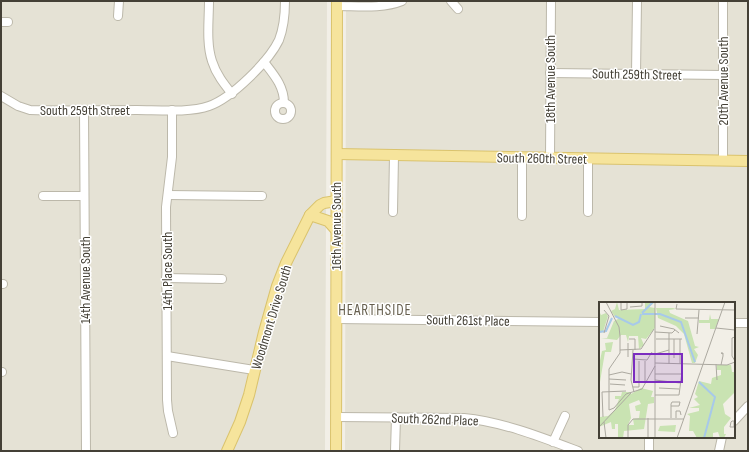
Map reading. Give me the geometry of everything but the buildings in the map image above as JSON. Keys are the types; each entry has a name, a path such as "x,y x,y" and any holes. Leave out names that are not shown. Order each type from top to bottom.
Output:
{"main road":[{"name":"16th Avenue South","path":"336,451 337,4"},
{"name":"South 260th Street","path":"337,154 748,161"},
{"name":"Woodmont Drive South","path":"227,451 232,443 243,415 277,286 296,241 310,216 320,205 336,201"},
{"path":"310,216 328,221 336,230"}],"street":[{"path":"118,16 119,1"},
{"path":"209,1 209,39 211,59 218,75 232,94"},
{"name":"South 259th Street","path":"1,96 18,106 30,110 172,110 209,106 232,94 264,62 280,36 285,16 285,1"},
{"path":"337,4 384,5 402,1"},
{"path":"451,1 458,9"},
{"name":"18th Avenue South","path":"550,158 551,1"},
{"path":"636,74 637,1"},
{"name":"20th Avenue South","path":"723,1 723,161"},
{"path":"264,62 280,83 284,103"},
{"name":"South 259th Street","path":"550,73 723,75"},
{"name":"14th Avenue South","path":"84,110 86,451"},
{"name":"14th Place South","path":"172,110 172,157 168,195 166,278 168,411 174,433"},
{"path":"393,212 394,155"},
{"path":"522,157 522,216"},
{"path":"588,159 588,212"},
{"path":"168,195 262,196"},
{"path":"43,196 84,196"},
{"path":"166,278 222,279"},
{"name":"South 261st Place","path":"336,319 599,322"},
{"path":"735,323 748,323"},
{"path":"167,356 254,370"},
{"path":"735,420 748,406"},
{"path":"553,442 564,416"},
{"name":"South 262nd Place","path":"336,417 464,418 483,420 515,429 578,451"},
{"path":"395,451 396,417"},
{"path":"649,438 649,451"},
{"path":"719,451 722,438"}],"shaded area":[{"path":"1,1 327,1 325,451 1,451"},
{"path":"346,1 748,1 748,451 345,451"}],"district":[{"name":"HEARTHSIDE","path":"375,310"}]}
